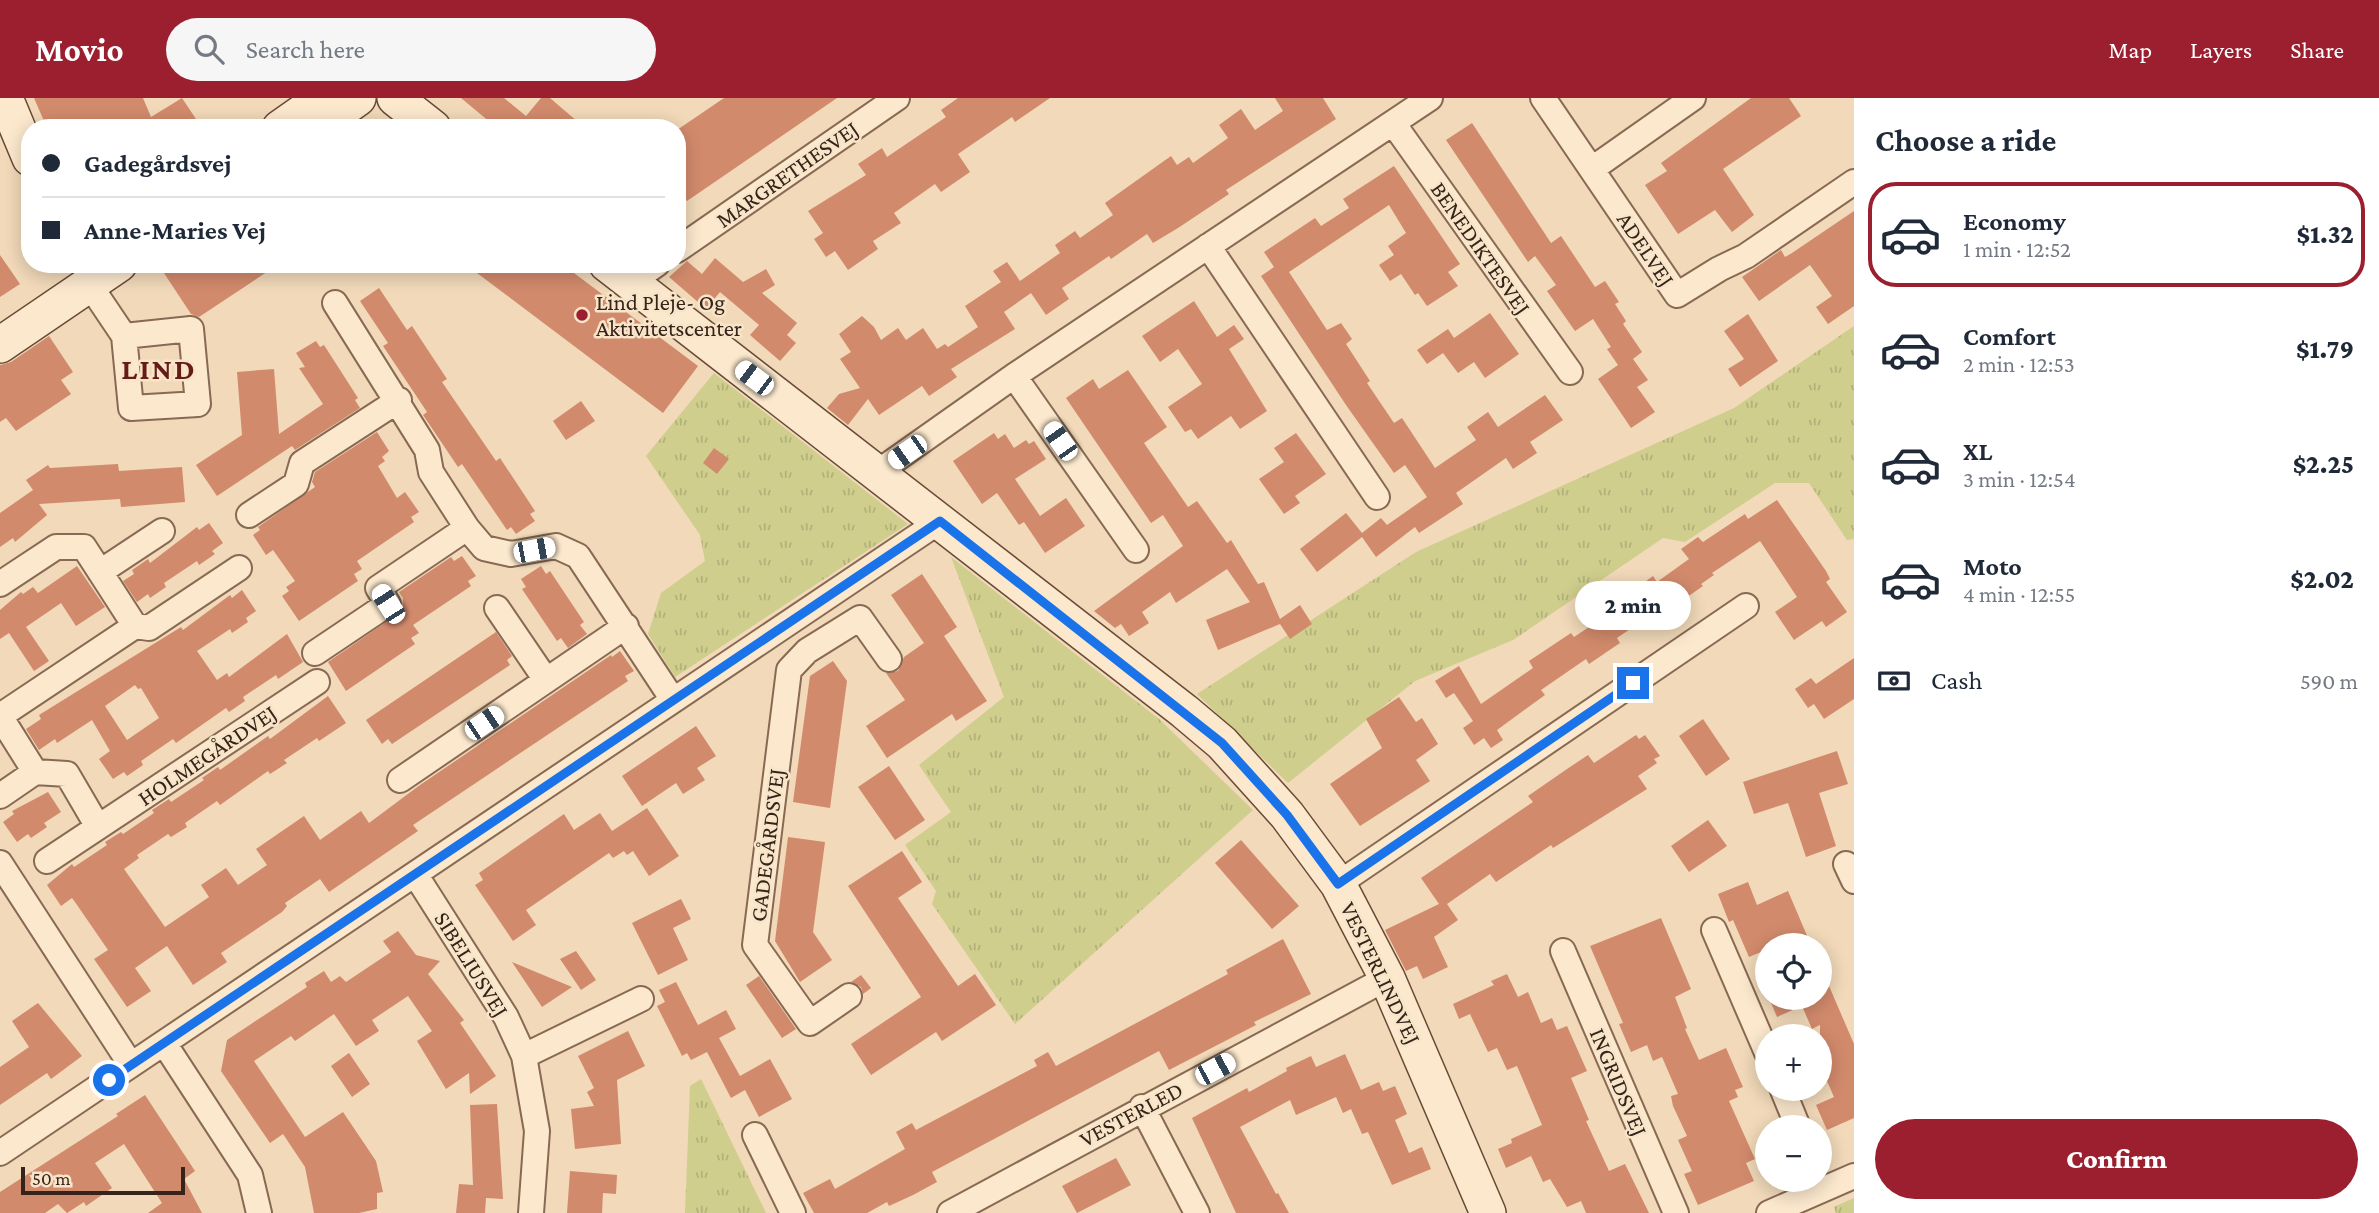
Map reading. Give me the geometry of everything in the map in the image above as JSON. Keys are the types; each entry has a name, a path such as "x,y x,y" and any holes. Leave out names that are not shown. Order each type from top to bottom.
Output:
{"street":[{"path":"5,98 21,136"},
{"path":"293,119 323,98"},
{"path":"329,119 358,98"},
{"path":"395,98 422,119"},
{"name":"MARGRETHESVEJ","path":"686,244 897,98"},
{"path":"878,472 1014,376 1430,98"},
{"name":"ADELVEJ","path":"1543,98 1678,295 1719,269 1746,256 1854,182"},
{"path":"1592,169 1693,98"},
{"name":"BENEDIKTESVEJ","path":"1393,123 1570,372"},
{"path":"1208,246 1377,497"},
{"path":"0,321 76,273"},
{"path":"0,345 78,273"},
{"path":"83,273 124,336"},
{"name":"VESTERLINDVEJ","path":"635,273 878,472 1222,743 1287,815 1338,884 1387,978 1488,1213"},
{"path":"335,303 399,400 428,450 431,472 467,528 484,548 511,554 556,546 578,556 673,700"},
{"path":"1014,376 1136,550"},
{"path":"249,514 296,484 302,463 399,400"},
{"path":"0,1153 940,521"},
{"path":"315,653 388,604 378,588 467,528"},
{"path":"100,572 162,531"},
{"path":"0,583 56,547 84,547 135,626"},
{"path":"35,772 0,716 135,626 149,628 239,568"},
{"path":"1338,884 1746,606"},
{"path":"497,608 546,680"},
{"name":"GADEGÅRDSVEJ","path":"849,996 810,1023 755,945 789,670 807,651 860,618 889,659"},
{"path":"789,622 807,651"},
{"path":"400,780 626,626"},
{"name":"HOLMEGÅRDVEJ","path":"47,861 317,682"},
{"path":"0,796 35,772 67,774 98,827"},
{"path":"0,863 131,1065"},
{"name":"SIBELIUSVEJ","path":"415,874 506,1017 524,1056 537,1130 531,1213"},
{"path":"1714,930 1755,1025"},
{"name":"INGRIDSVEJ","path":"1563,951 1675,1213"},
{"name":"VESTERLED","path":"950,1213 1142,1107 1387,978"},
{"path":"524,1056 641,999"},
{"path":"164,1043 250,1175 259,1213"},
{"path":"1142,1107 1198,1213"},
{"path":"755,1135 793,1213"},
{"path":"1832,1181 1854,1176"},
{"path":"1769,1213 1806,1192"}],"green space":[{"path":"1854,326 1854,539 1847,540 1809,483 1775,483 1685,542 1663,538 1513,640 1415,681 1288,783 1197,694 1416,552 1734,408"},
{"path":"714,373 908,524 675,677 648,634 661,593 705,561 700,535 646,456"},
{"path":"951,557 1159,719 1253,810 1015,1024 932,904 936,891 905,845 951,812 919,765 1004,697"},
{"path":"701,1079 766,1213 685,1213 690,1086"},
{"path":"1854,1198 1854,1213 1836,1213 1834,1207"}],"building":[{"path":"34,98 143,98 151,117 182,98 196,119 43,119"},
{"path":"461,98 504,98 526,116 541,98 550,98 574,119 486,119"},
{"path":"724,98 837,98 687,201 686,124"},
{"path":"958,98 1050,98 1015,122 1012,117 958,154 970,172 941,192 935,184 894,213 901,223 873,241 878,249 848,270 835,251 826,257 814,239 823,233 808,211 866,175 858,164 882,148 887,157 946,117 941,110"},
{"path":"1275,98 1323,98 1336,119 1226,190 1229,194 1178,228 1153,243 1147,234 1111,259 1109,256 1062,288 1069,299 1046,315 1031,293 1004,312 1015,329 951,369 957,377 929,396 922,386 879,415 868,399 848,425 827,408 839,394 860,388 840,359 851,352 839,334 862,316 874,327 881,340 898,328 906,340 923,328 937,349 945,344 948,347 978,327 965,306 1001,282 993,271 1007,262 1020,281 1060,253 1055,245 1075,231 1080,238 1113,215 1105,203 1171,156 1177,165 1189,157 1193,163 1228,138 1219,125 1241,109 1255,130 1283,111"},
{"path":"1751,98 1789,98 1801,116 1723,169 1754,215 1732,232 1715,210 1678,234 1645,185 1667,171 1661,163"},
{"path":"1472,123 1551,243 1561,236 1595,287 1605,281 1619,302 1615,304 1626,321 1623,324 1642,352 1633,359 1648,380 1637,387 1655,412 1631,428 1598,379 1618,365 1607,349 1611,347 1593,319 1575,331 1547,291 1556,285 1535,256 1528,262 1446,140"},
{"path":"1394,166 1460,264 1448,272 1458,286 1427,306 1418,293 1415,295 1401,274 1390,281 1379,265 1394,255 1388,246 1406,233 1389,205 1289,272 1327,330 1341,323 1352,339 1346,344 1370,381 1367,383 1394,423 1402,418 1435,468 1476,440 1467,427 1488,412 1498,427 1545,395 1563,420 1530,442 1537,453 1513,469 1506,458 1456,493 1463,504 1419,533 1415,527 1376,557 1362,537 1317,572 1300,549 1346,513 1362,533 1381,518 1387,525 1427,497 1405,465 1394,473 1346,405 1261,276 1274,267 1264,252 1315,218 1321,226 1349,208 1343,199"},
{"path":"1854,211 1854,306 1828,324 1816,307 1832,296 1810,265 1759,301 1742,277 1781,250 1785,257 1792,253"},
{"path":"0,255 20,284 0,297"},
{"path":"715,258 743,282 766,269 775,285 762,293 797,323 787,335 796,343 780,361 750,335 759,325 720,292 706,309 669,277 674,273 686,273 687,261 702,274"},
{"path":"164,273 265,273 199,317 191,314"},
{"name":"Lind Pleje- Og Aktivitetscenter","path":"477,273 574,273 698,366 663,413"},
{"path":"379,288 407,330 412,326 447,379 442,382 496,461 500,458 535,511 530,514 535,521 516,534 511,527 507,530 462,464 458,467 423,415 427,412 383,346 388,343 360,301"},
{"path":"1194,301 1217,337 1234,325 1244,339 1229,349 1267,411 1240,429 1231,416 1198,439 1191,429 1185,432 1168,407 1202,384 1178,349 1160,362 1142,336"},
{"path":"1490,313 1519,354 1485,378 1474,362 1458,373 1443,353 1427,364 1417,350 1448,329 1454,338"},
{"path":"1748,314 1778,361 1740,387 1728,369 1744,359 1724,331"},
{"path":"49,336 73,372 61,380 71,394 16,431 6,418 0,422 0,365 11,362"},
{"path":"316,341 320,347 324,345 358,398 355,400 360,408 295,450 292,446 217,496 196,465 242,435 237,372 274,369 279,434 323,404 299,368 305,367 296,353"},
{"path":"1128,370 1167,427 1144,443 1188,507 1197,501 1227,543 1231,540 1258,584 1264,582 1280,619 1300,605 1312,624 1290,639 1280,624 1218,650 1206,620 1250,602 1227,569 1176,603 1170,592 1142,612 1149,623 1129,636 1121,624 1115,628 1094,611 1183,546 1163,515 1151,523 1066,398 1093,379 1099,389"},
{"path":"581,401 595,421 566,440 553,421"},
{"path":"377,432 389,451 382,457 385,461 378,466 397,498 405,492 419,512 411,517 414,522 357,561 362,569 354,574 358,581 299,621 282,596 289,591 286,587 295,581 273,550 266,555 253,535 260,530 258,527 315,487 312,482 315,472"},
{"path":"994,433 998,439 1005,434 1014,448 1026,440 1029,444 1034,441 1046,459 1015,479 1040,516 1066,498 1085,526 1045,553 1024,522 1019,525 997,493 982,504 953,461"},
{"path":"1296,433 1326,474 1295,496 1300,503 1284,514 1259,479 1284,462 1274,448"},
{"path":"714,448 729,459 717,474 703,463"},
{"path":"118,464 119,471 182,467 185,502 121,507 120,499 39,504 47,515 15,542 13,538 0,547 0,513 33,490 26,480 48,465 50,468"},
{"path":"1777,500 1826,571 1830,579 1826,582 1847,612 1826,627 1822,621 1794,640 1775,612 1797,597 1760,541 1712,573 1714,575 1701,584 1703,586 1673,607 1676,610 1661,621 1655,612 1617,638 1620,643 1589,664 1586,659 1541,690 1545,695 1497,730 1503,740 1491,748 1484,738 1474,745 1463,728 1473,721 1454,693 1446,698 1435,681 1459,666 1481,704 1533,668 1529,661 1571,633 1574,637 1604,617 1597,605 1615,593 1620,600 1653,576 1657,582 1689,559 1681,549 1698,537 1703,542 1745,514 1748,519"},
{"path":"209,523 223,543 212,551 215,554 199,565 197,561 164,583 166,587 150,598 148,594 137,602 123,581 134,574 132,570 148,559 150,563 197,527 199,530"},
{"path":"462,556 476,576 468,581 471,586 413,625 419,633 411,638 415,644 346,691 328,662 402,611 403,598 399,592 451,557 454,561"},
{"path":"77,566 105,607 76,626 61,603 26,627 49,661 34,671 9,633 0,639 0,610 21,592 23,594 33,587 38,593"},
{"path":"541,566 546,574 550,571 584,622 580,625 587,634 568,648 561,638 557,641 522,589 526,587 521,579"},
{"path":"922,574 957,627 944,636 987,701 956,721 952,714 887,758 866,726 905,700 886,673 898,671 904,657 924,643 891,595"},
{"path":"242,590 256,611 246,618 248,622 232,633 230,629 197,651 217,680 227,673 229,677 287,634 303,662 278,679 276,675 243,697 245,701 229,712 226,708 176,743 173,739 141,761 143,765 127,776 124,772 113,779 99,759 110,751 92,720 57,743 55,739 39,750 26,729 41,719 39,715 181,627 183,630 230,595 232,598","holes":["135,685 138,689 141,688 159,718 127,740 105,706"]},
{"path":"496,632 512,656 507,660 510,665 392,744 388,739 382,744 366,720"},
{"path":"620,651 634,671 625,676 628,681 413,825 418,831 329,892 320,879 285,903 287,906 282,912 221,953 227,962 193,985 167,946 135,968 151,991 127,1007 94,959 108,950 72,898 61,906 47,885 72,864 74,867 107,845 105,842 121,832 123,834 154,813 152,810 169,799 171,802 218,767 220,770 268,736 270,739 328,696 346,723 319,741 317,738 284,760 287,763 270,774 268,771 220,805 217,801 185,823 187,827 171,837 168,834 137,855 139,858 124,869 165,927 209,897 201,885 226,868 238,885 267,865 256,849 304,816 320,840 361,811 369,823 420,785"},
{"path":"1854,658 1854,699 1824,719 1814,704 1808,708 1795,689 1811,678 1816,684"},
{"path":"833,661 847,681 830,808 793,802 810,676"},
{"path":"1399,697 1416,722 1422,718 1438,744 1416,760 1430,781 1360,826 1330,784 1382,748 1366,719"},
{"path":"1703,719 1730,759 1706,776 1679,736"},
{"path":"696,726 716,756 697,768 705,780 683,794 676,783 642,806 622,776"},
{"path":"1636,735 1639,739 1645,735 1660,756 1654,759 1657,763 1638,776 1647,789 1553,848 1551,845 1496,882 1490,874 1447,904 1458,920 1434,937 1448,967 1423,979 1417,966 1406,971 1385,930 1439,904 1421,878 1533,802 1528,796 1588,755 1594,763"},
{"path":"1837,751 1848,784 1819,793 1836,846 1806,857 1788,803 1754,814 1743,782"},
{"path":"889,766 925,820 895,840 858,787"},
{"path":"48,792 61,812 44,823 47,827 31,838 28,834 17,842 3,822 14,814 12,811"},
{"path":"647,808 679,856 649,876 633,851 627,855 624,851 613,858 609,853 526,910 536,925 513,941 475,885 483,880 479,873 564,814 574,830 600,813 612,831"},
{"path":"1708,820 1727,846 1689,872 1671,846"},
{"path":"788,837 825,842 813,932 832,960 800,982 775,941"},
{"path":"1241,840 1299,906 1272,929 1215,863"},
{"path":"902,851 922,882 898,898 958,986 975,974 996,1005 942,1041 936,1032 871,1075 851,1044 921,997 848,886"},
{"path":"1748,882 1757,905 1788,891 1806,933 1755,933 1755,954 1749,957 1733,920 1729,922 1718,894"},
{"path":"681,899 691,919 673,928 688,960 658,975 632,923"},
{"path":"1661,918 1691,989 1675,997 1699,1060 1726,1048 1743,1087 1735,1090 1738,1097 1729,1101 1755,1159 1746,1163 1754,1181 1698,1205 1684,1174 1692,1171 1678,1140 1687,1136 1673,1106 1671,1096 1678,1094 1662,1057 1653,1061 1647,1045 1631,1052 1619,1024 1623,1023 1590,946"},
{"path":"398,931 416,955 440,961 428,974 464,1020 460,1023 496,1076 470,1094 469,1073 446,1089 417,1041 432,1031 408,996 372,1020 379,1031 356,1046 334,1014 295,1041 291,1036 254,1061 305,1137 343,1112 376,1161 383,1192 377,1193 377,1209 359,1213 314,1213 305,1167 283,1134 270,1143 221,1071 227,1040 307,987 305,983 324,971 331,982 340,976 346,982 391,952 383,941"},
{"path":"1283,939 1311,994 1254,1022 1256,1025 1169,1070 1159,1051 932,1172 937,1182 889,1206 887,1202 867,1213 814,1213 803,1193 830,1179 835,1189 905,1149 896,1132 912,1123 916,1130 1037,1066 1034,1060 1048,1052 1056,1066 1228,974 1226,970"},
{"path":"576,951 596,980 581,990 560,959"},
{"path":"512,962 572,987 542,1007"},
{"path":"1507,974 1518,997 1528,992 1541,1023 1552,1018 1557,1030 1567,1026 1587,1071 1571,1078 1589,1120 1586,1121 1609,1171 1625,1164 1649,1213 1586,1213 1581,1201 1567,1207 1550,1179 1543,1182 1531,1156 1506,1168 1498,1149 1512,1143 1511,1139 1542,1125 1517,1066 1507,1070 1497,1048 1488,1052 1470,1014 1459,1019 1453,1004 1494,985 1491,981"},
{"path":"861,975 871,988 863,994 861,987 851,982"},
{"path":"759,976 796,1029 782,1038 746,985"},
{"path":"676,982 698,1025 726,1010 736,1029 719,1038 740,1076 770,1059 792,1099 759,1117 745,1090 731,1098 707,1052 691,1060 687,1053 682,1056 657,1006 665,1002 659,990"},
{"path":"1832,993 1854,1044 1854,1118 1832,1128 1832,1115 1820,1115 1816,1105 1832,1101 1834,1097 1832,1024 1810,1024 1804,1010 1832,1010"},
{"path":"38,1003 82,1056 51,1079 47,1073 0,1105 0,1067 29,1047 12,1021"},
{"path":"1774,1010 1793,1010 1777,1017"},
{"path":"628,1031 645,1066 617,1080 621,1144 575,1149 571,1109 594,1106 587,1092 594,1088 578,1056"},
{"path":"349,1053 370,1084 352,1097 331,1066"},
{"path":"1345,1054 1361,1090 1379,1082 1383,1091 1395,1086 1407,1114 1395,1120 1409,1153 1422,1147 1431,1169 1392,1185 1368,1132 1362,1134 1351,1109 1343,1113 1336,1097 1296,1115 1290,1100 1240,1127 1289,1213 1236,1213 1192,1118 1247,1088 1249,1092 1287,1071 1286,1068 1311,1056 1316,1067"},
{"path":"145,1095 195,1171 184,1179 202,1213 148,1213 162,1203 124,1144 95,1163 112,1188 86,1206 84,1202 67,1213 58,1204 45,1213 0,1213 0,1192 118,1116 116,1114"},
{"path":"497,1104 503,1199 486,1198 485,1213 456,1213 459,1184 473,1185 470,1105"},
{"path":"1116,1158 1131,1185 1077,1213 1062,1186"},
{"path":"570,1171 617,1175 616,1194 603,1193 602,1213 567,1213"}],"place":[{"name":"Lind Pleje- Og Aktivitetscenter","path":"582,315"}],"district":[{"name":"LIND","path":"159,369"}],"route":[{"path":"109,1080 940,521 1184,710 1222,743 1287,815 1338,884 1633,683"}]}
